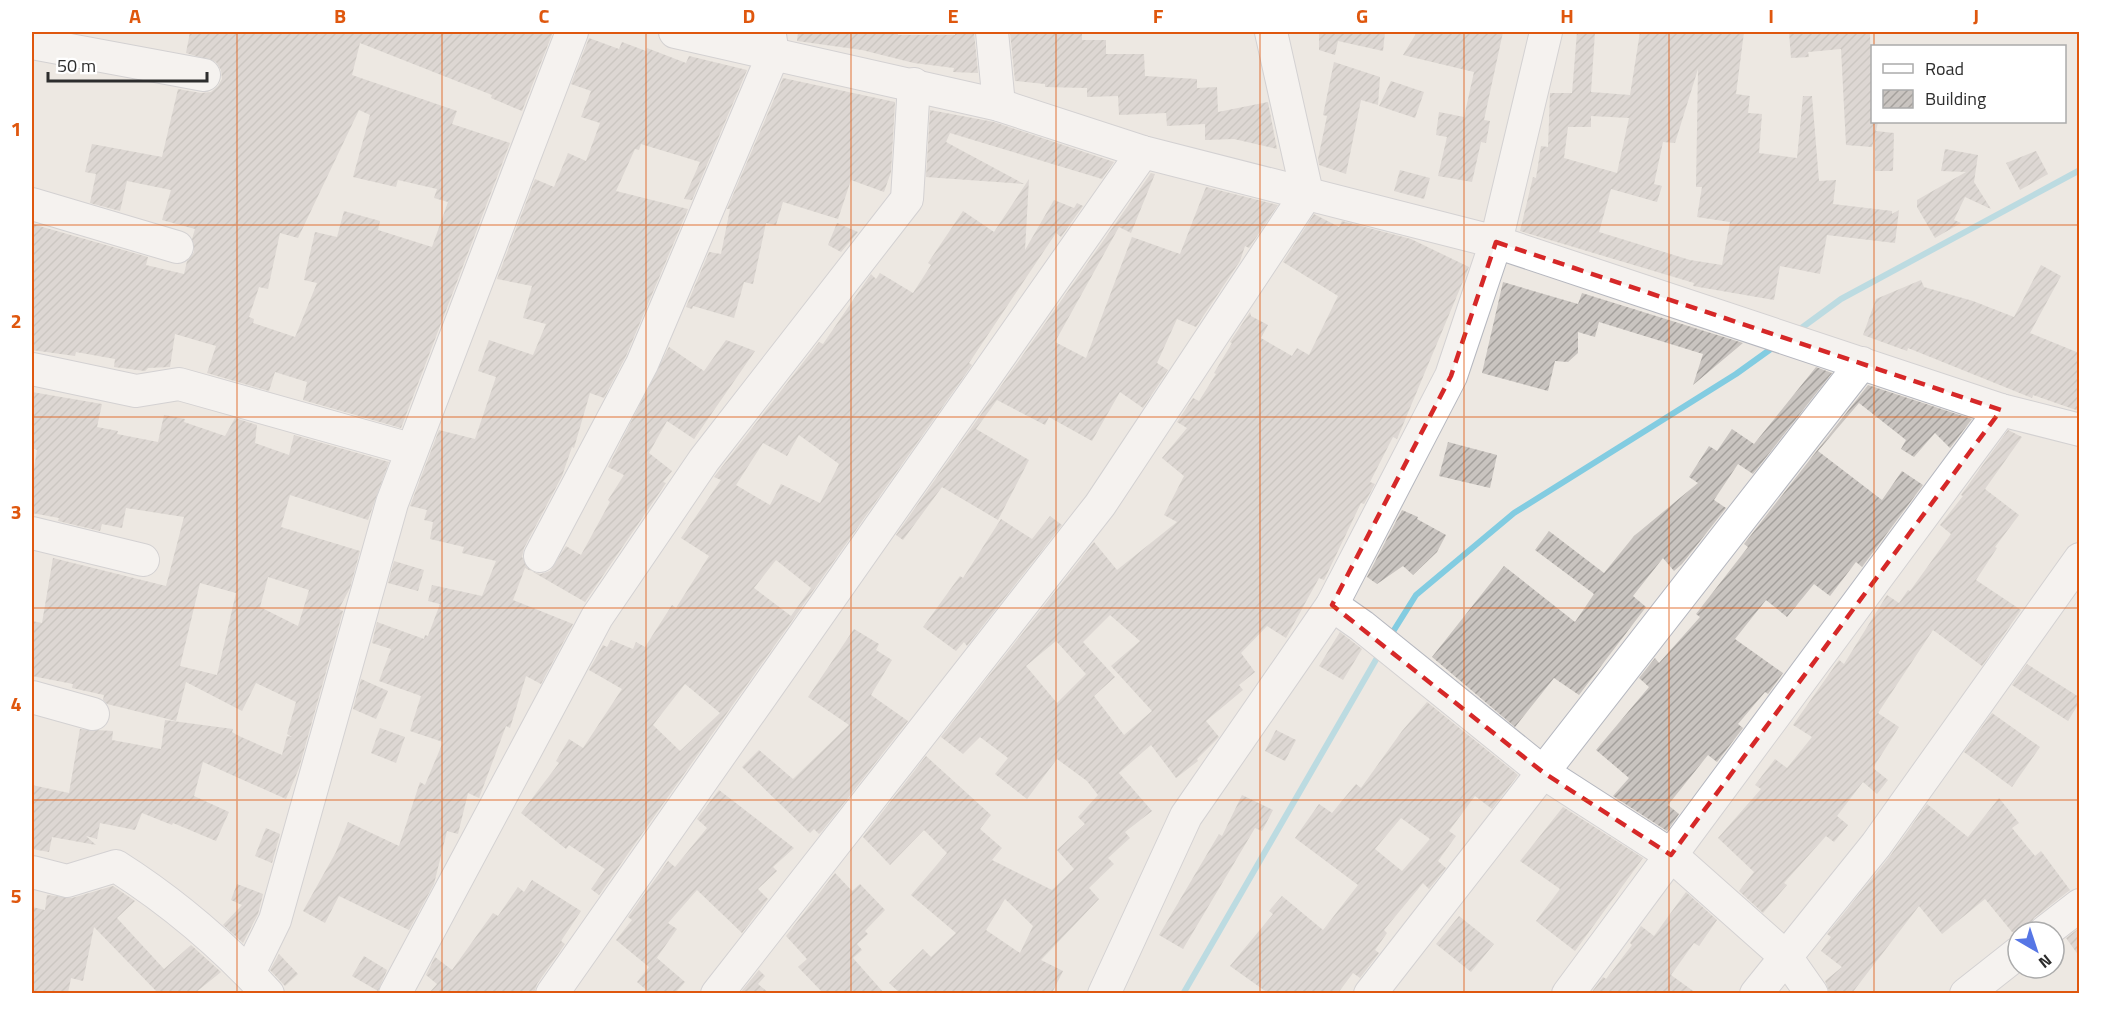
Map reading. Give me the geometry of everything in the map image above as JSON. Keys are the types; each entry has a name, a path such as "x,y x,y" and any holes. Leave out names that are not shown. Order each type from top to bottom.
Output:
{"street":[{"path":"32,872 67,881 116,866 152,889 259,983 392,503 410,449 572,32"},
{"path":"675,32 771,43 914,84 999,105 1143,152 1496,242 2001,410 2079,430"},
{"path":"992,32 999,105"},
{"path":"717,993 1100,505 1307,193 1271,32"},
{"path":"1104,993 1186,816 1332,605 1451,376 1496,242 1546,32"},
{"path":"32,43 204,75"},
{"path":"540,556 642,364 771,43"},
{"path":"394,993 597,617 704,460 907,199 914,84"},
{"path":"552,993 1143,152"},
{"path":"32,204 177,247"},
{"path":"1371,993 1862,363"},
{"path":"32,369 136,391 179,384 410,449"},
{"path":"1568,993 2001,410"},
{"path":"32,533 143,560"},
{"path":"1756,993 1876,845 2079,559"},
{"path":"1332,605 1362,626 1544,773 1671,855 1786,957 1812,993"},
{"path":"32,698 93,714"},
{"path":"2060,920 2079,905"},
{"path":"1966,993 2006,962"}],"highlighted area":[{"path":"1496,242 2001,410 1671,855 1544,773 1332,605 1451,376"}],"building":[{"path":"190,32 553,32 522,111 491,98 492,95 360,43 352,75 457,111 452,124 510,143 401,428 303,400 307,382 275,372 269,391 207,373 216,346 175,334 170,367 148,368 145,371 114,367 115,359 76,352 75,356 32,350 32,224 148,257 146,265 184,274 187,261 194,252 192,239 195,229 162,220 171,190 127,181 120,211 90,203 96,174 85,172 92,144 162,157 178,89 201,93 211,92 222,79 221,70 216,62 186,53","holes":["359,110 370,115 353,177 396,187 398,180 437,189 434,198 448,202 432,247 378,230 380,221 344,211 337,237 315,232 304,280 317,283 295,337 253,323 254,319 249,317 259,287 268,289 280,233 298,238"]},
{"path":"798,32 898,32 898,35 955,35 955,32 974,32 978,73 953,72 954,68 914,63 862,50 797,41"},
{"path":"1010,32 1082,32 1082,40 1106,40 1106,54 1144,54 1145,76 1197,79 1197,88 1217,87 1218,112 1268,102 1277,149 1234,139 1205,140 1205,124 1167,126 1166,113 1119,115 1118,96 1087,97 1087,88 1045,87 1045,84 1015,81"},
{"path":"1319,32 1385,32 1383,51 1338,41 1335,55 1319,50"},
{"path":"1417,32 1503,32 1484,120 1490,121 1486,143 1481,142 1472,182 1438,176 1447,137 1436,135 1439,112 1464,117 1474,72 1403,55"},
{"path":"1577,32 1595,32 1591,92 1630,95 1640,32 1744,32 1736,94 1750,96 1748,113 1762,114 1759,153 1797,158 1803,96 1812,96 1819,181 1836,180 1833,204 1892,211 1892,214 1899,210 1895,243 1827,235 1820,274 1780,266 1774,300 1693,286 1694,283 1520,231 1533,177 1536,178 1541,146 1548,147 1550,93 1572,93","holes":["1698,69 1696,187 1702,187 1697,217 1730,222 1722,265 1690,260 1599,232 1611,189 1657,202 1662,186 1654,184 1663,142 1675,143","1591,116 1629,118 1617,173 1564,158 1568,127 1591,127"]},
{"path":"1789,32 1870,32 1871,123 1878,123 1876,131 1894,133 1893,171 1875,171 1875,136 1872,147 1846,145 1841,49 1808,52 1809,57 1791,58"},
{"path":"589,38 619,49 622,42 646,51 647,48 686,63 689,56 747,70 692,200 684,199 700,162 641,144 639,150 635,149 616,191 688,209 626,356 604,398 590,393 574,448 572,447 562,476 524,548 522,557 531,571 525,568 513,600 573,624 541,684 526,676 510,728 506,726 479,798 468,793 458,834 447,831 434,884 409,930 339,896 325,923 303,911 336,852 348,822 399,846 420,782 425,785 443,742 410,731 421,696 379,681 391,649 372,643 377,622 424,639 425,635 428,636 440,604 428,601 432,585 482,596 496,561 462,553 464,547 430,539 433,522 424,520 427,510 410,506 439,430 475,439 496,377 478,371 489,340 533,355 546,324 523,318 532,286 497,279 535,179 554,187 568,153 586,161 600,123 581,117 591,91 571,84"},
{"path":"1334,62 1380,77 1378,105 1361,100 1346,174 1319,165 1318,159 1327,116 1323,115"},
{"path":"783,78 895,102 891,172 884,192 851,180 838,219 783,202 776,225 766,223 753,284 744,282 734,318 693,306 692,309 686,307 709,252 721,254 730,209 727,209"},
{"path":"1391,81 1424,92 1415,118 1379,106"},
{"path":"930,110 994,122 1114,162 1102,179 950,133 946,142 1024,184 926,177"},
{"path":"1945,149 1978,155 1974,182 1991,209 1965,197 1954,220 1961,223 1935,238 1917,207 1917,200 1966,172 1941,171"},
{"path":"2036,151 2048,174 2020,190 2006,163"},
{"path":"1400,170 1430,178 1424,199 1394,191"},
{"path":"1151,173 1155,174 1131,233 1119,227 1055,342 1086,358 1132,237 1180,254 1206,187 1278,205 1249,248 1245,246 1240,261 1196,327 1177,319 1157,363 1168,370 1143,408 1120,392 1092,441 1049,417 1045,425 997,400 976,429 1029,460 998,520 942,487 903,540 896,535"},
{"path":"1029,179 1025,250 1054,200 1074,208 1077,203 1083,206 1061,237 1056,233 969,363 972,365 599,895 591,889 605,869 569,845 566,849 521,813 559,763 556,761 569,739 583,748 622,689 589,670 603,645 607,647 611,640 633,649 636,642 645,647 672,605 676,608 709,556 681,538 721,480 714,477 819,342 823,344 871,274 876,279 880,273 913,293 931,265 928,263 963,211 994,232","holes":["799,435 839,464 820,503 781,484 770,505 736,485 763,443 787,456","776,560 811,588 791,616 754,588","685,684 720,713 680,751 653,725"]},
{"path":"1314,214 1339,227 1342,221 1411,239 1469,267 1397,439 1393,437 1370,482 1375,484 1364,504 1361,503 1324,580 1319,578 1286,638 1267,626 1241,653 1255,672 1239,685 1243,690 1206,721 1219,737 1197,759 1198,761 1176,778 1151,745 1119,773 1152,811 1125,832 1130,838 1108,858 1114,864 1089,888 1099,899 1041,960 1063,971 1052,993 900,993 889,983 923,949 931,957 956,933 911,895 947,853 924,830 890,865 863,837 926,756 991,815 980,829 1002,848 992,860 1052,890 1074,869 1057,850 1085,824 1078,817 1098,795 1087,781 1057,759 1027,799 995,774 1008,758 980,737 963,754 941,737 1094,542 1117,570 1177,522 1164,515 1184,476 1162,458 1187,428 1177,422 1193,398 1199,401 1216,374 1214,373 1232,343 1230,342 1250,312 1251,316 1268,325 1261,338 1292,356 1297,348 1309,355 1338,296 1283,262","holes":["1110,615 1140,641 1111,666 1152,711 1124,735 1094,696 1115,677 1083,642","1056,641 1086,674 1057,703 1026,666","1005,899 1033,926 1020,953 986,930"]},
{"path":"837,223 858,232 841,252 828,245"},
{"path":"2041,265 2061,276 2030,333 2079,353 2079,411 2033,395 2032,398 1908,348 1907,351 1863,335 1876,299 1921,280 1924,287 1973,301 2014,317"},
{"path":"1503,282 1578,304 1582,293 1743,343 1693,385 1703,354 1599,322 1595,337 1578,332 1578,353 1568,362 1555,361 1548,391 1482,373"},
{"path":"726,340 755,351 694,439 667,421 649,453 672,471 585,602 533,572 541,574 550,571 566,546 581,555 610,502 608,500 624,475 608,467 669,347 704,371"},
{"path":"1816,367 1832,373 1753,474 1738,464 1714,500 1726,508 1682,564 1674,571 1663,558 1633,596 1646,607 1579,695 1554,678 1515,727 1432,657 1504,566 1575,622 1594,594 1535,550 1549,531 1604,573 1634,536 1698,483 1689,477 1709,446 1717,451 1732,429 1754,444"},
{"path":"1868,385 1972,419 1950,448 1935,433 1914,457 1901,449 1906,440 1859,403 1818,451 1882,500 1902,471 1923,485 1862,567 1856,562 1830,596 1814,584 1787,617 1766,600 1735,639 1783,673 1768,694 1765,692 1738,724 1743,728 1717,762 1708,755 1668,805 1679,814 1667,831 1613,796 1629,778 1596,750 1649,687 1639,678 1655,658 1659,663 1700,617 1696,614 1748,547 1744,544"},
{"path":"32,392 102,404 97,427 118,431 117,434 158,442 164,415 185,419 184,422 225,436 235,418 257,425 255,443 289,455 294,435 389,462 368,520 290,495 281,527 360,551 350,588 339,609 343,611 299,768 286,799 203,762 194,796 229,812 216,841 142,813 135,830 100,823 97,839 86,836 96,845 52,837 49,852 32,849 32,785 69,793 80,729 113,731 112,740 161,749 165,720 233,729 232,732 239,736 282,755 287,736 292,737 287,734 296,702 256,683 242,711 186,682 176,721 107,704 103,700 104,695 72,688 73,684 32,676 32,621 42,623 53,558 166,586 184,517 126,508 122,528 102,524 100,531 58,521 59,518 32,513 32,481 37,450 32,448","holes":["268,577 309,590 298,626 260,607","200,583 236,593 217,675 180,666"]},
{"path":"2008,430 2022,437 1985,489 2019,515 1995,547 1997,548 1976,580 2021,610 1982,666 1933,630 1878,713 1899,727 1873,768 1888,780 1877,794 1863,782 1837,816 1848,825 1834,842 1826,836 1784,883 1787,885 1763,913 1739,891 1754,872 1718,838 1761,789 1755,785 1775,759 1787,768 1812,737 1793,725 1839,660 1844,664 1887,595 1899,603 1908,590 1910,591 1951,534 1940,525 1963,496 1961,495"},
{"path":"1448,442 1497,455 1490,488 1439,476"},
{"path":"1402,510 1418,517 1417,519 1446,535 1437,552 1413,575 1403,566 1377,584 1367,577"},
{"path":"1050,516 1062,525 967,646 964,642 956,651 923,627 960,576 963,578 1001,519 1032,539"},
{"path":"394,561 424,570 418,591 388,583"},
{"path":"854,629 879,644 876,650 892,660 871,695 908,721 823,830 819,834 814,829 810,833 742,767 759,750 793,779 849,725 808,697"},
{"path":"1340,632 1362,649 1343,680 1319,666"},
{"path":"2027,664 2079,697 2079,703 2068,721 2012,685"},
{"path":"361,679 388,691 376,719 353,709"},
{"path":"1427,702 1518,775 1492,809 1475,796 1449,831 1456,836 1438,861 1446,868 1429,889 1423,883 1384,930 1387,933 1375,950 1379,953 1360,978 1353,973 1338,993 1268,993 1230,966 1273,914 1269,911 1282,896 1323,930 1358,885 1295,838 1319,804 1332,813 1356,784 1361,788 1402,731","holes":["1401,818 1430,839 1402,871 1375,849"]},
{"path":"1992,713 2040,747 2012,787 1964,752"},
{"path":"380,728 405,737 396,763 371,753"},
{"path":"1276,730 1296,740 1285,761 1265,751"},
{"path":"719,790 794,848 773,867 777,871 758,889 768,899 742,933 697,890 668,923 677,929 651,966 657,958 685,982 675,993 650,993 637,982 649,967 616,940 632,920 628,917 668,861 675,867 707,828 697,819"},
{"path":"1242,795 1273,810 1262,831 1255,828 1183,949 1159,935 1219,834 1222,836"},
{"path":"1999,798 2019,823 2012,828 2035,856 2041,851 2070,890 2033,920 2006,920 2006,925 1985,899 1942,934 1919,906 1852,993 1830,993 1825,981 1842,967 1821,951 1831,937 1827,934 1890,856 1927,804 1968,837"},
{"path":"1563,807 1643,858 1575,951 1536,921 1560,889 1520,861"},
{"path":"266,828 280,834 272,863 255,856"},
{"path":"835,873 852,891 860,884 885,910 865,931 868,934 857,944 862,950 853,958 884,993 823,993 798,967 807,959 786,936"},
{"path":"532,880 581,911 561,941 565,944 537,984 534,993 429,993 437,984 426,975 435,957 452,970 493,913 498,916 518,887 524,892"},
{"path":"237,884 263,894 258,914 243,943 223,925 242,905 231,900"},
{"path":"113,886 135,901 117,918 164,969 191,945 221,972 195,993 158,993 94,927 83,981 71,978 68,993 32,993 32,907 45,910 47,895 72,898"},
{"path":"1686,892 1717,920 1699,946 1694,943 1671,975 1696,993 1591,993 1603,977 1606,979 1632,945 1630,943 1641,926 1654,936"},
{"path":"1459,916 1494,944 1471,972 1436,944"},
{"path":"2079,928 2079,956 2066,938"},
{"path":"279,954 298,974 285,986 270,970"},
{"path":"364,956 387,970 378,991 352,976"},
{"path":"759,970 765,976 758,984 769,993 740,993"}],"waterway":[{"path":"1796,332 1841,299 2080,170"},
{"path":"1389,638 1416,595 1514,513 1736,374 1775,346"},
{"path":"1183,994 1381,651"}]}
